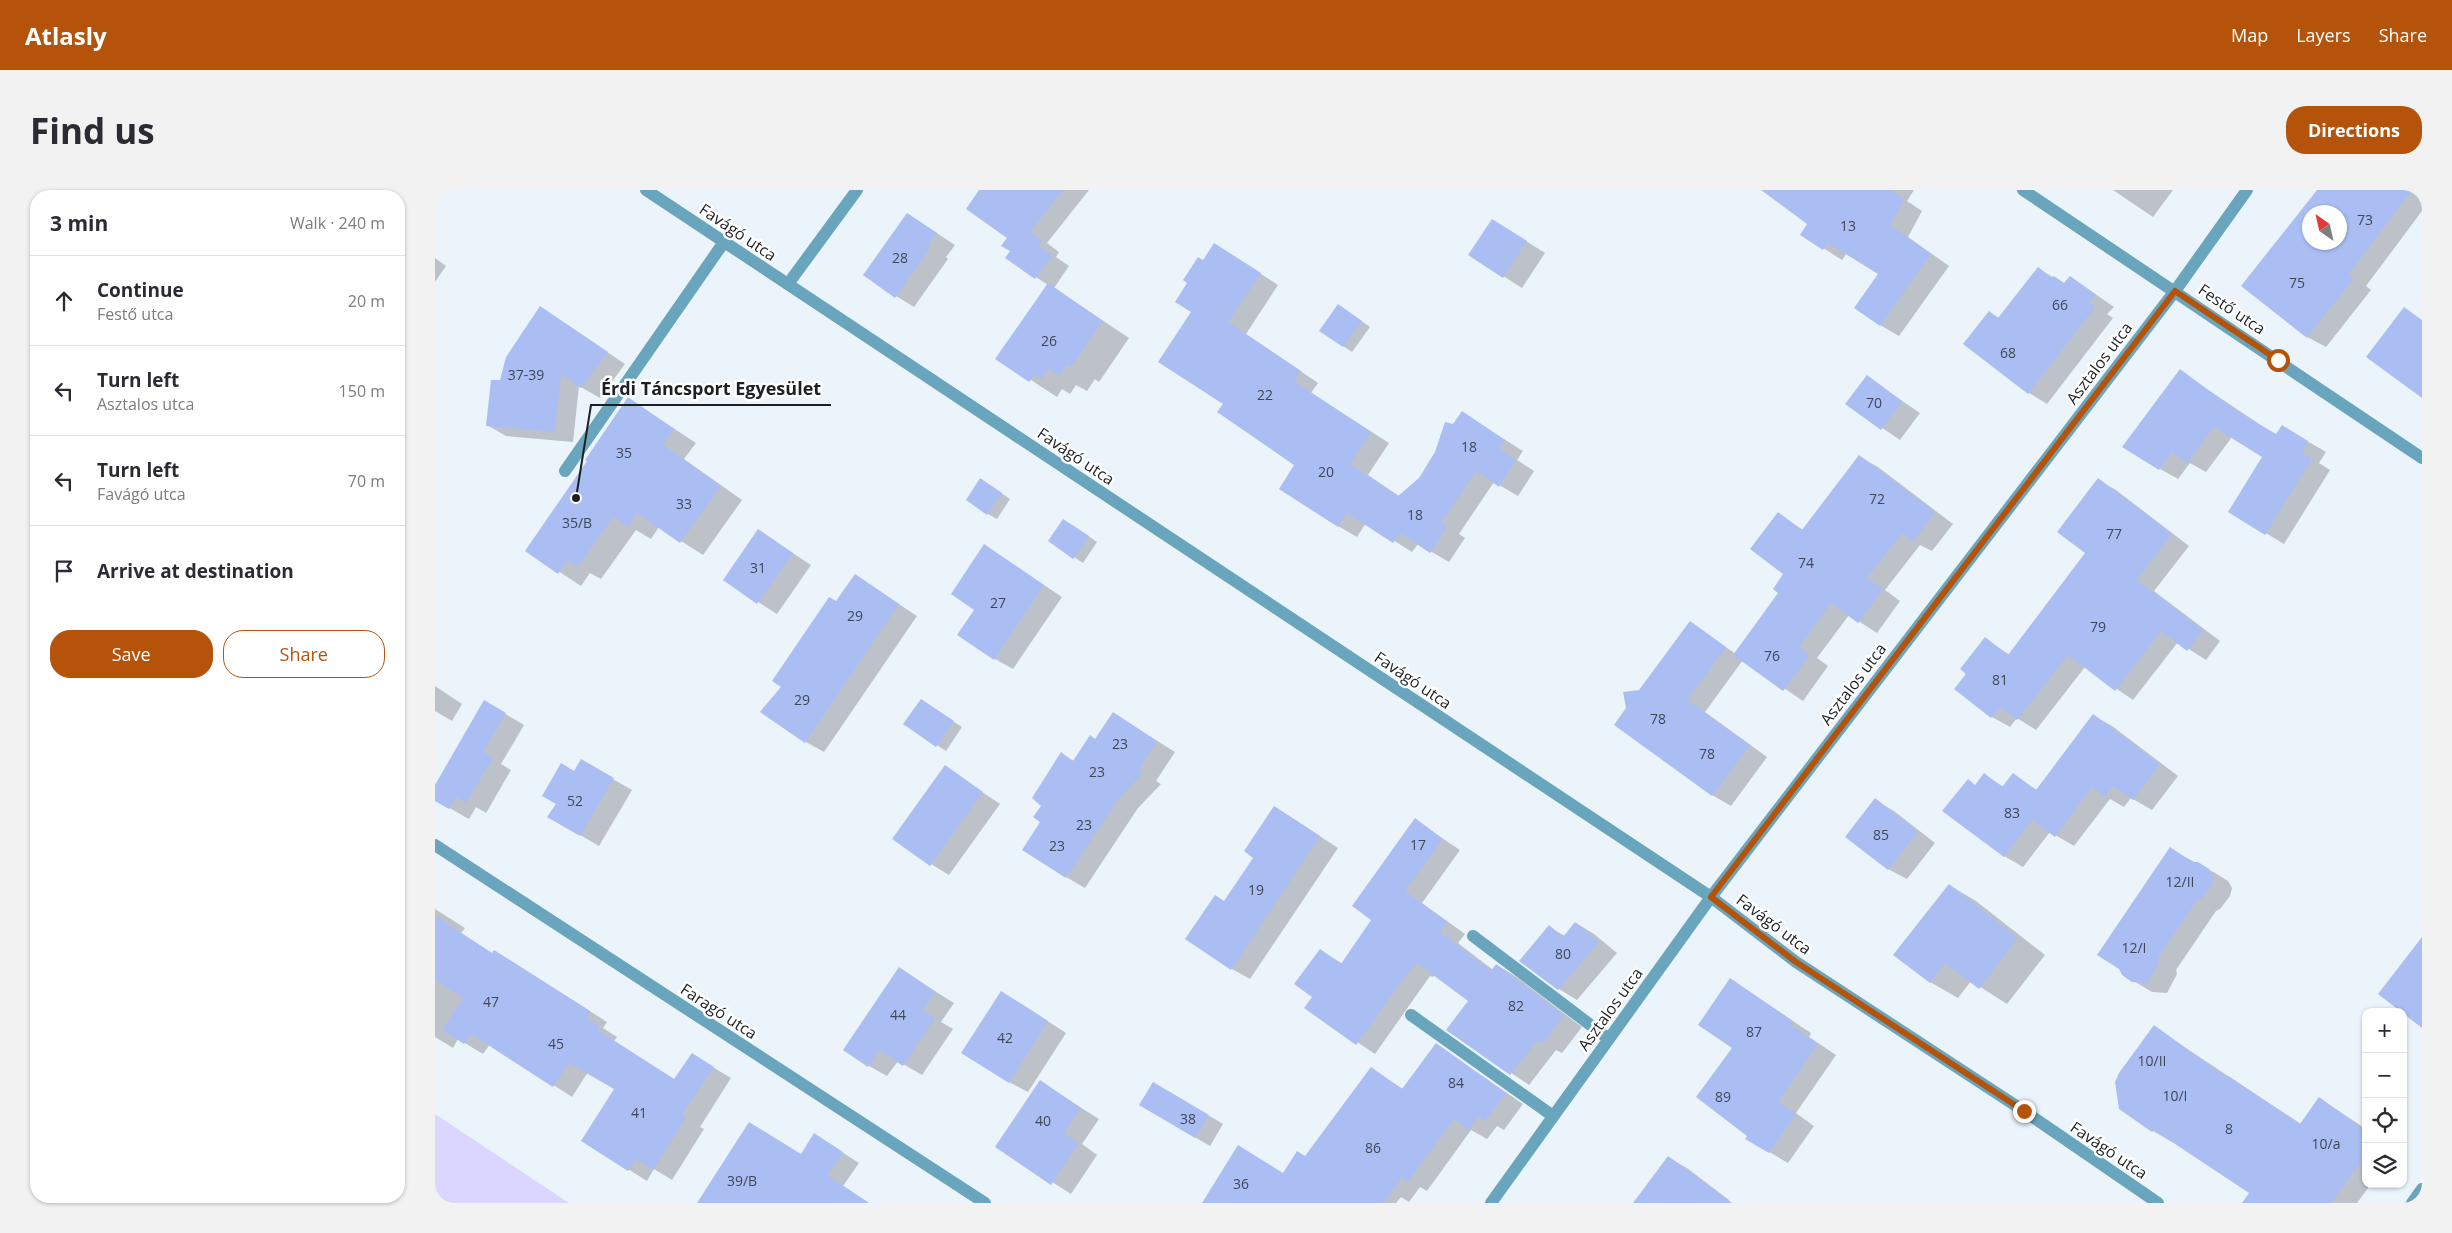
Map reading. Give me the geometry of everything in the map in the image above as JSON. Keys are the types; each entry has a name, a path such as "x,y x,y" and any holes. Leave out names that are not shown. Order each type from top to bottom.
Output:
{"street":[{"name":"Favágó utca","path":"646,190 1711,897 1796,962 2024,1111 2157,1203"},
{"path":"788,284 857,190"},
{"name":"Festő utca","path":"2023,190 2422,458"},
{"name":"Asztalos utca","path":"1491,1203 1711,897 2175,291 2247,190"},
{"path":"565,471 724,242"},
{"name":"Faragó utca","path":"435,845 985,1203"},
{"path":"1473,936 1609,1039"},
{"path":"1411,1015 1553,1116"},
{"path":"2412,1203 2422,1189"}],"shaded area":[{"path":"435,1114 569,1203 435,1203"}],"building":[{"path":"979,190 1063,190 1030,232 1042,240 1038,246 1052,255 1035,279 1005,258 1010,251 1001,246 1007,238 966,209"},
{"path":"1761,190 1890,190 1904,199 1890,225 1931,254 1880,326 1854,308 1878,274 1828,243 1823,250 1800,235 1807,224"},
{"path":"2317,190 2412,190 2349,274 2354,278 2307,338 2241,286 2302,209 2302,250 2347,250 2347,205 2305,205"},
{"path":"907,213 937,233 928,245 931,247 895,298 863,275"},
{"path":"1492,219 1527,241 1503,278 1468,255"},
{"path":"1214,243 1261,273 1228,322 1301,371 1294,381 1371,432 1350,464 1398,496 1419,478 1435,452 1445,422 1453,424 1462,411 1505,440 1499,448 1516,460 1499,487 1476,471 1441,523 1447,527 1430,553 1400,533 1393,543 1347,513 1338,527 1279,489 1294,465 1217,412 1223,404 1158,362 1191,312 1175,302 1187,283 1183,280 1198,257 1203,260"},
{"path":"2038,267 2052,278 2054,276 2064,283 2070,276 2096,295 2089,303 2095,307 2028,394 1963,344 1989,311 1998,318"},
{"path":"1048,283 1103,321 1071,367 1067,364 1059,376 1049,369 1042,379 1035,374 1029,382 995,359"},
{"path":"1338,304 1362,321 1343,347 1319,331"},
{"path":"540,306 608,352 581,388 561,374 555,432 486,426 491,380 500,380 506,357"},
{"path":"2404,307 2422,320 2422,398 2366,357"},
{"path":"2180,369 2235,410 2276,434 2282,425 2308,441 2302,452 2312,459 2265,535 2228,512 2262,457 2214,427 2187,463 2172,452 2159,470 2122,447"},
{"path":"1867,375 1902,401 1881,430 1845,404"},
{"path":"628,397 674,429 663,445 721,486 680,543 637,513 628,527 613,517 578,567 568,560 558,574 525,551 587,461 585,460"},
{"path":"1859,455 1935,512 1913,542 1902,533 1867,578 1883,589 1858,623 1831,603 1799,647 1810,655 1783,691 1733,655 1778,593 1773,589 1783,574 1750,549 1778,512 1802,530"},
{"path":"980,478 1002,493 987,515 966,500"},
{"path":"2098,478 2172,534 2137,580 2203,630 2187,651 2161,631 2115,691 2068,655 2017,720 2000,707 1991,718 1954,689 1966,674 1960,669 1985,637 2008,655 2085,553 2057,532"},
{"path":"1063,519 1089,536 1073,559 1048,541"},
{"path":"758,529 793,553 757,604 723,580"},
{"path":"984,544 1044,585 994,660 957,635 974,610 951,594"},
{"path":"855,574 899,604 805,743 760,712 781,687 772,681 829,597 836,601"},
{"path":"1690,621 1726,647 1687,700 1750,745 1712,796 1614,725 1626,708 1623,692 1639,690"},
{"path":"921,699 954,721 936,747 903,724"},
{"path":"484,700 506,713 483,752 493,758 466,803 457,797 449,809 435,801 435,785"},
{"path":"1113,712 1157,741 1139,769 1143,773 1119,798 1066,878 1022,850 1040,822 1033,817 1041,806 1032,798 1061,752 1073,761 1090,735 1095,739"},
{"path":"2093,714 2160,764 2133,800 2113,786 2105,797 2092,787 2055,837 2032,820 2004,857 1942,811 1968,779 1975,785 1984,773 2002,787 2013,773 2036,790"},
{"path":"581,759 614,778 580,836 547,817 556,804 542,796 561,763 574,771"},
{"path":"945,765 983,792 930,866 892,839"},
{"path":"1875,798 1918,832 1888,870 1845,837"},
{"path":"1274,806 1320,836 1231,970 1185,939 1215,895 1224,901 1253,858 1244,851"},
{"path":"1415,818 1443,839 1405,891 1447,922 1440,932 1491,971 1496,964 1564,1015 1543,1044 1538,1040 1510,1075 1446,1030 1468,1001 1417,963 1414,968 1412,967 1356,1045 1304,1008 1312,997 1294,984 1320,949 1341,964 1371,920 1352,906"},
{"path":"2170,847 2192,862 2198,862 2209,869 2213,876 2212,885 2201,899 2197,900 2158,958 2159,962 2148,983 2132,982 2122,975 2119,969 2097,955"},
{"path":"1949,884 2018,938 1979,989 1945,963 1930,983 1893,955"},
{"path":"435,916 492,953 494,950 590,1011 586,1017 599,1026 596,1029 674,1079 692,1053 714,1067 682,1115 686,1118 653,1170 636,1159 628,1171 581,1141 614,1089 569,1063 553,1087 471,1034 464,1044 442,1030 463,998 435,980"},
{"path":"1575,922 1599,942 1558,990 1519,961 1549,925 1563,937"},
{"path":"2422,937 2422,1028 2407,1016 2407,1008 2396,1008 2378,994"},
{"path":"899,967 936,992 923,1010 935,1018 903,1066 879,1050 868,1067 843,1050"},
{"path":"1730,978 1793,1021 1791,1025 1818,1044 1778,1102 1796,1114 1769,1153 1745,1139 1747,1136 1696,1097 1732,1048 1698,1025"},
{"path":"1001,991 1048,1021 1009,1083 961,1053"},
{"path":"2154,1025 2227,1078 2228,1076 2300,1124 2319,1097 2362,1128 2362,1160 2331,1203 2242,1203 2249,1193 2119,1109 2115,1082 2119,1073"},
{"path":"1436,1043 1506,1093 1485,1121 1479,1116 1468,1130 1454,1119 1408,1182 1402,1177 1384,1203 1202,1203 1238,1145 1283,1173 1297,1151 1305,1156 1371,1067 1402,1089"},
{"path":"1040,1080 1081,1108 1064,1133 1079,1143 1051,1185 995,1147"},
{"path":"1153,1082 1209,1115 1195,1138 1139,1105"},
{"path":"749,1122 801,1154 814,1133 843,1152 827,1175 869,1203 697,1203"},
{"path":"1668,1156 1732,1203 1633,1203"}],"place":[{"name":"Érdi Táncsport Egyesület","path":"576,498"}],"route":[{"path":"2024,1111 1796,962 1711,897 2175,291 2278,360"}]}
